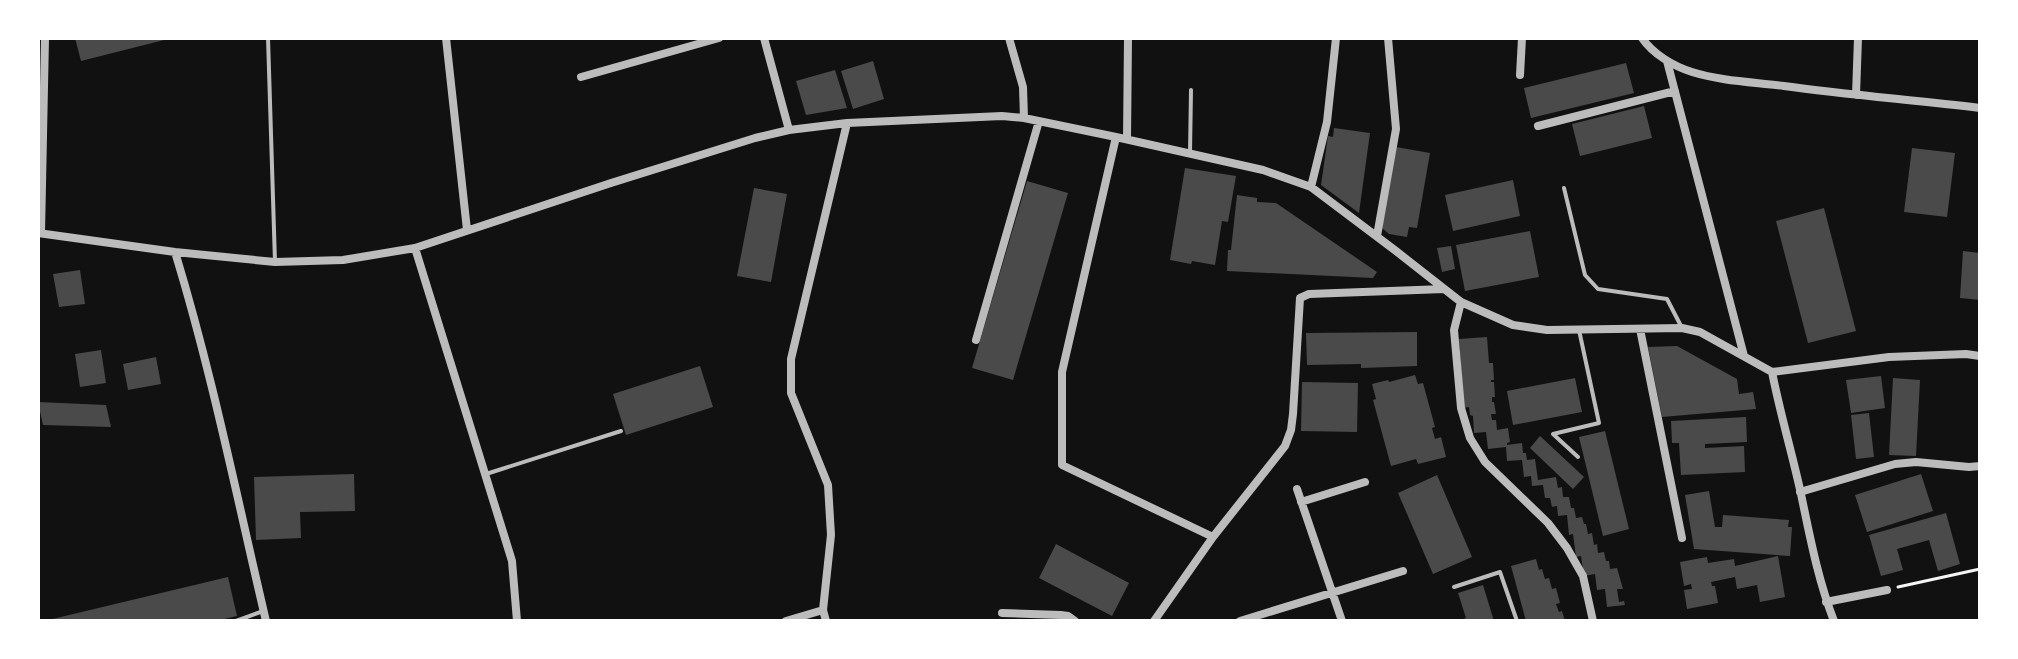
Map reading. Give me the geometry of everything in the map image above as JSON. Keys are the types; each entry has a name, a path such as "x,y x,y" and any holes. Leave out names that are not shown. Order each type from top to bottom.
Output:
{"street":[{"path":"45,38 40,233 275,262 343,260 415,248 755,138 789,130 847,123 1002,116 1190,153 1263,170 1311,187 1461,302 1513,325 1547,330 1682,328 1700,332 1772,372 1889,357 1980,356"},
{"path":"446,38 467,230"},
{"path":"581,77 719,38"},
{"path":"764,38 789,130"},
{"path":"1009,38 1023,87 1024,118"},
{"path":"1127,139 1128,38"},
{"path":"1311,187 1327,122 1336,38"},
{"path":"1377,236 1396,129 1388,38"},
{"path":"1520,75 1522,38"},
{"path":"1642,38 1648,47 1667,61 1690,71 1717,77 1980,108"},
{"path":"1856,95 1858,38"},
{"path":"1667,61 1744,356"},
{"path":"1538,126 1675,91"},
{"path":"976,340 1039,121"},
{"path":"826,621 823,610 831,535 828,485 791,393 791,359 847,123"},
{"path":"1116,137 1062,372 1062,465 1213,537"},
{"path":"415,248 512,561 517,621"},
{"path":"175,252 228,455 266,621"},
{"path":"1154,621 1213,537 1285,446 1293,414 1300,298 1309,294 1444,289"},
{"path":"1461,302 1454,330 1461,408 1470,438 1485,462 1548,523 1567,548 1583,576 1593,621"},
{"path":"1640,329 1682,538"},
{"path":"1772,372 1815,565 1834,621"},
{"path":"1800,492 1895,464 1916,462 1980,466"},
{"path":"1301,502 1365,482"},
{"path":"1297,489 1342,621"},
{"path":"1240,621 1403,571"},
{"path":"1826,602 1887,590"},
{"path":"786,621 823,610"},
{"path":"1002,613 1061,615 1075,621"}],"lane":[{"path":"268,38 275,262"},
{"path":"1190,153 1191,90"},
{"path":"1564,188 1585,275 1598,289 1667,299 1682,328"},
{"path":"1578,457 1553,434 1599,423 1579,330"},
{"path":"485,474 621,431"},
{"path":"1454,587 1500,572 1517,621"},
{"path":"236,621 263,611"}],"path":[{"path":"1887,590 1980,569"}],"building":[{"path":"75,38 168,38 168,39 81,61"},
{"path":"873,61 884,99 853,109 841,71"},
{"path":"1626,63 1634,93 1531,118 1524,88"},
{"path":"835,70 847,108 806,115 796,81"},
{"path":"1644,106 1652,138 1580,156 1572,124"},
{"path":"1334,128 1370,133 1359,213 1321,185 1328,136 1333,137"},
{"path":"1396,147 1430,153 1417,228 1409,227 1407,237 1389,234 1382,228"},
{"path":"1912,148 1955,153 1947,217 1904,212"},
{"path":"1185,168 1236,176 1228,222 1222,221 1215,265 1170,260"},
{"path":"1513,180 1520,216 1453,231 1445,195"},
{"path":"1027,181 1068,193 1013,380 972,368"},
{"path":"754,188 787,194 771,282 737,276"},
{"path":"1237,195 1257,198 1257,202 1276,203 1377,272 1373,278 1227,271"},
{"path":"1824,208 1856,331 1808,343 1776,221"},
{"path":"1530,231 1539,277 1465,291 1456,245"},
{"path":"1451,246 1455,269 1442,272 1437,248"},
{"path":"1963,251 1980,253 1980,300 1960,298"},
{"path":"80,270 85,304 59,307 53,274"},
{"path":"1417,332 1417,366 1361,368 1361,364 1307,365 1306,333"},
{"path":"1487,337 1489,363 1493,363 1494,380 1491,382 1494,382 1495,397 1492,397 1492,402 1496,414 1491,414 1492,420 1496,420 1497,430 1508,428 1510,442 1507,445 1522,443 1527,460 1535,459 1538,480 1556,477 1558,488 1562,487 1563,497 1569,497 1576,518 1582,517 1588,534 1592,533 1598,553 1604,552 1610,569 1617,568 1623,589 1617,589 1619,602 1624,601 1625,605 1607,607 1605,589 1597,590 1595,574 1584,576 1581,556 1576,557 1573,534 1569,535 1567,515 1558,516 1557,506 1552,507 1550,498 1545,498 1543,485 1532,486 1531,476 1524,477 1522,460 1507,461 1506,447 1488,449 1486,432 1474,433 1473,416 1469,407 1464,408 1459,339"},
{"path":"1677,346 1737,379 1739,394 1753,392 1756,409 1662,417 1648,347"},
{"path":"101,350 106,383 80,387 75,354"},
{"path":"156,357 161,384 128,390 123,364"},
{"path":"700,366 713,407 626,435 613,394"},
{"path":"1415,375 1418,384 1423,383 1435,427 1432,428 1435,439 1441,437 1446,457 1418,464 1416,459 1391,466 1373,400 1376,399 1372,384"},
{"path":"1881,376 1885,408 1851,413 1846,380"},
{"path":"1575,378 1582,412 1513,425 1507,391"},
{"path":"1893,378 1920,380 1916,456 1889,455"},
{"path":"1302,382 1358,383 1357,432 1301,431"},
{"path":"38,402 106,405 111,427 43,425"},
{"path":"1869,413 1874,457 1856,459 1851,415"},
{"path":"1746,417 1747,442 1705,444 1705,448 1744,446 1745,472 1681,475 1679,443 1672,443 1671,421"},
{"path":"1605,431 1629,529 1603,536 1579,437"},
{"path":"1540,436 1584,477 1573,489 1530,448"},
{"path":"354,474 355,511 300,512 301,538 256,540 254,477"},
{"path":"1921,474 1933,511 1867,532 1855,495"},
{"path":"1437,475 1472,557 1433,574 1398,493"},
{"path":"1709,491 1715,527 1722,527 1723,515 1789,520 1788,527 1792,527 1790,556 1694,549 1685,495"},
{"path":"1946,513 1960,564 1938,571 1929,540 1897,549 1903,570 1881,576 1869,535"},
{"path":"1056,544 1129,583 1112,616 1039,578"},
{"path":"1778,556 1785,597 1760,602 1757,585 1737,589 1735,577 1711,582 1715,586 1718,603 1687,609 1684,590 1692,589 1691,584 1684,586 1680,562 1707,557 1708,563 1734,559 1735,566"},
{"path":"1536,559 1545,579 1549,578 1552,589 1556,588 1560,603 1556,604 1565,621 1526,621 1511,566"},
{"path":"228,577 237,616 216,621 44,621"},
{"path":"1483,585 1494,621 1458,621 1466,618 1458,593"}]}
